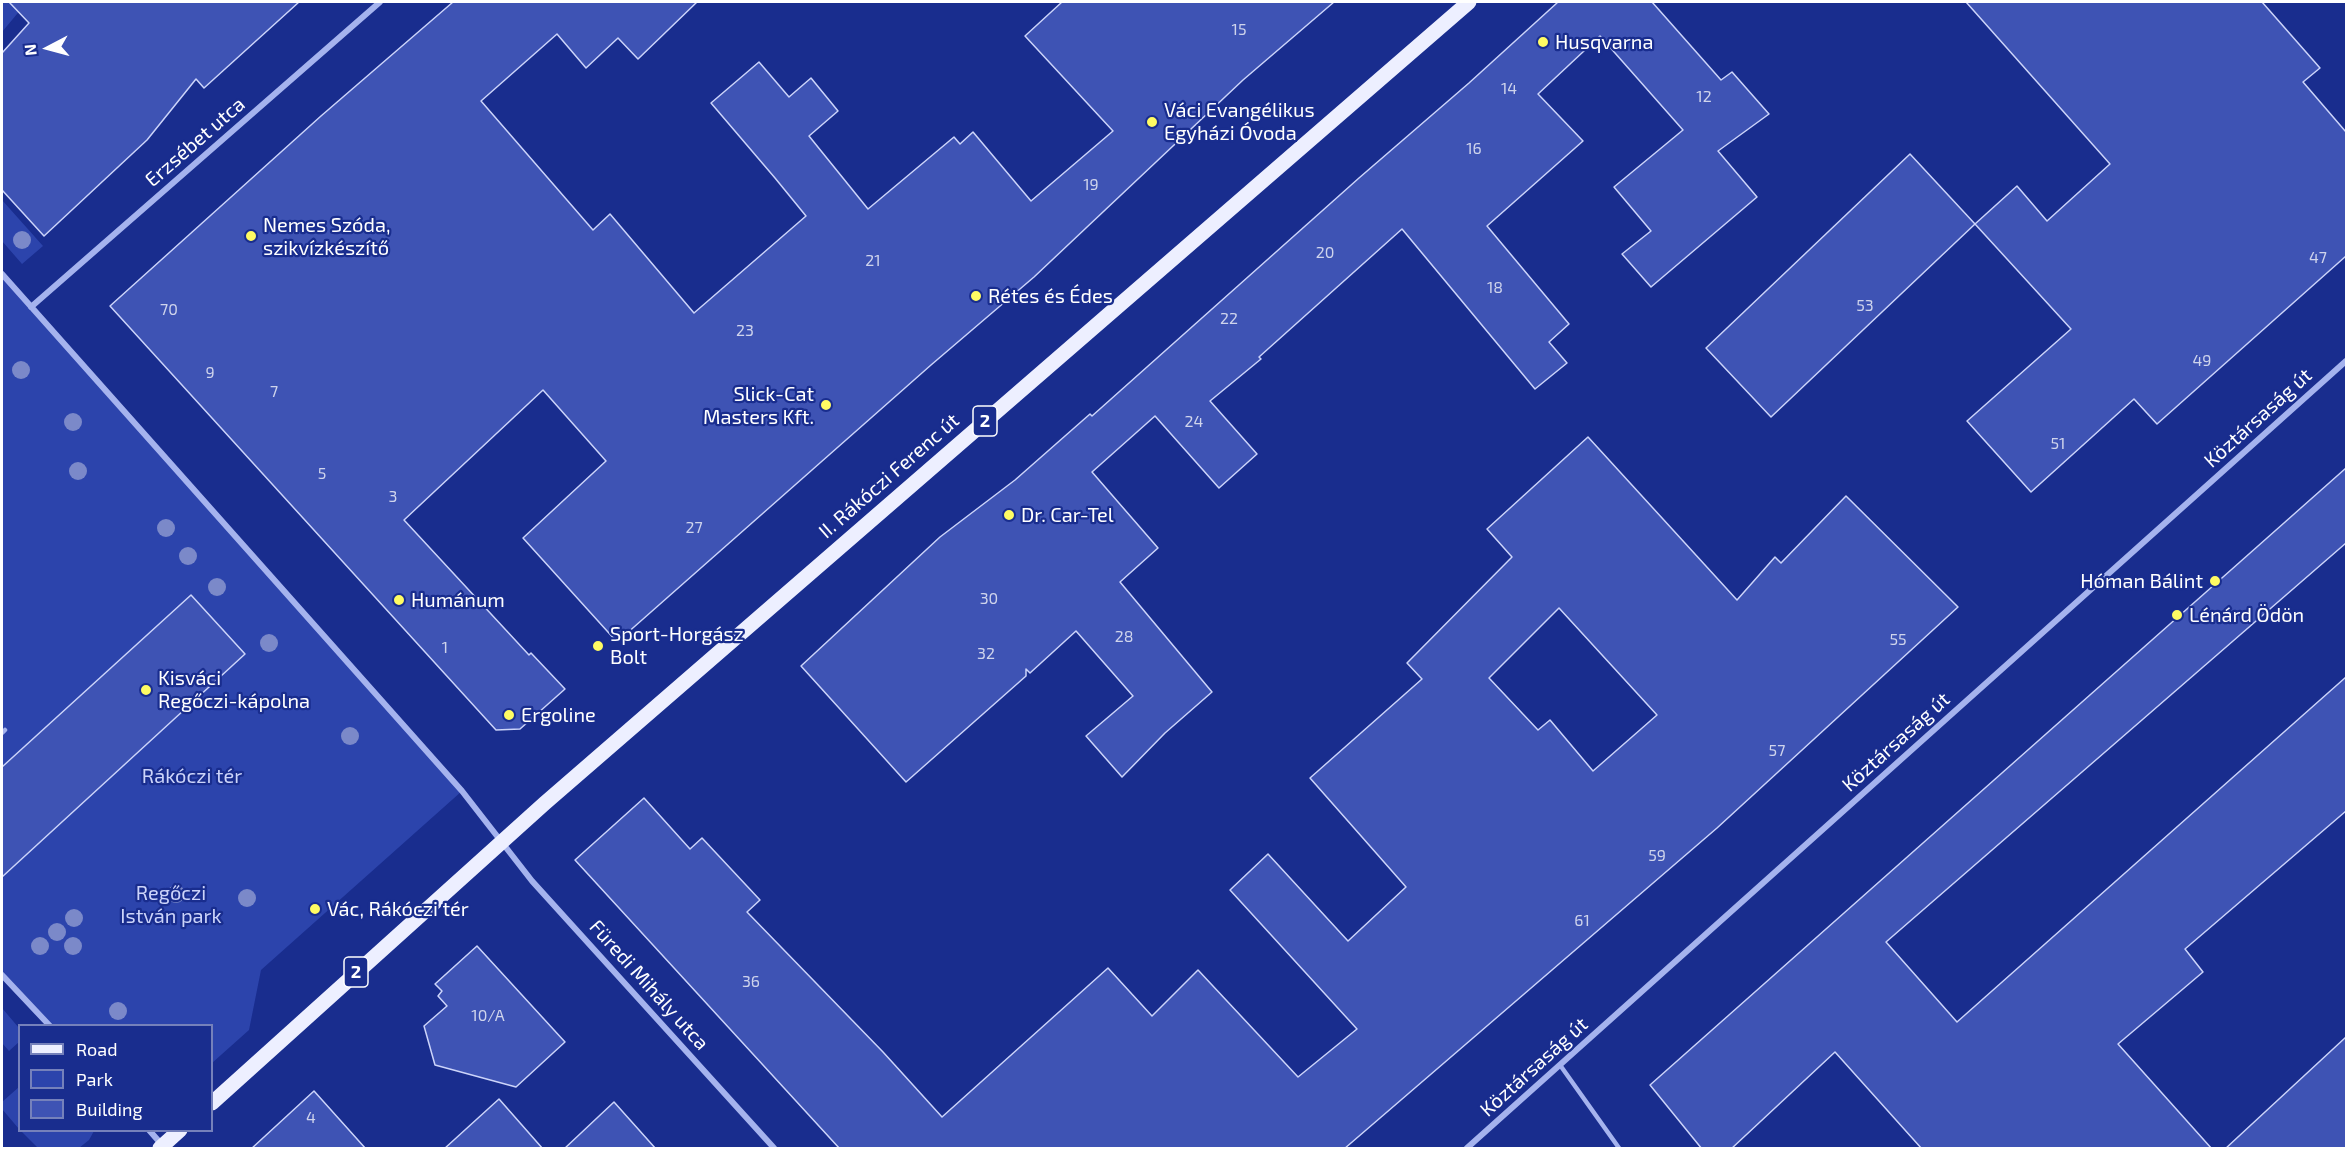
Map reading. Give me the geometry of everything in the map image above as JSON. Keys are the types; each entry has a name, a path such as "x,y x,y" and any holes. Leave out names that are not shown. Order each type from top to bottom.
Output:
{"main road":[{"name":"II. Rákóczi Ferenc út","path":"501,842 1469,2"},
{"name":"2","path":"213,1101 501,842"},
{"path":"162,1147 179,1132"}],"street":[{"name":"Erzsébet utca","path":"31,307 380,2"},
{"path":"2,274 462,791 501,842"},
{"name":"Köztársaság út","path":"1467,1149 2346,361"},
{"name":"Füredi Mihály utca","path":"501,842 532,881 774,1149"},
{"path":"2,975 48,1024"},
{"path":"150,1132 162,1147"}],"lane":[{"path":"1560,1065 1619,1149"}],"green space":[{"path":"2,2 27,2 2,32"},
{"path":"2,200 43,246 22,264 2,241"},
{"name":"Rákóczi tér","path":"2,274 462,791 261,970 249,1030 213,1062 213,1024 49,1024 2,975"},
{"path":"2,1008 18,1027 18,1043 9,1051 2,1043"},
{"path":"18,1088 18,1128 2,1109 2,1102"},
{"path":"22,1132 93,1132 89,1140 79,1148 38,1148"}],"building":[{"path":"9,2 299,2 204,88 196,79 147,140 44,236 2,190 2,53 29,23"},
{"path":"453,2 697,2 638,59 618,38 586,68 557,34 481,101 593,230 610,214 694,313 806,216 711,103 759,62 789,97 811,78 838,111 809,136 868,209 954,137 960,144 973,132 1031,201 1113,131 1025,36 1062,2 1334,2 1243,80 1034,277 617,642 523,538 606,461 543,390 404,520 529,655 531,653 565,689 520,729 496,730 110,306 321,116"},
{"path":"1558,2 1652,2 1721,80 1732,72 1769,114 1718,151 1757,197 1651,287 1622,254 1651,231 1614,187 1683,130 1600,36 1538,94 1583,141 1487,226 1569,324 1549,342 1567,363 1535,389 1402,229 1259,357 1261,359 1210,401 1257,454 1219,488 1155,416 1092,472 1158,548 1120,582 1212,692 1165,733 1122,777 1086,736 1133,696 1076,631 1030,673 1026,669 1026,676 906,782 801,666 940,537 1015,480 1090,414 1092,416"},
{"path":"1966,2 2262,2 2320,68 2303,82 2346,132 2346,256 2157,424 2134,399 2031,492 1967,421 2071,329 1975,224 2017,186 2047,221 2110,164"},
{"path":"1910,154 1975,224 1771,417 1706,348"},
{"path":"1588,437 1737,600 1775,557 1781,563 1846,496 1958,607 1717,828 1344,1149 840,1149 575,860 644,798 690,849 702,838 760,900 747,912 883,1052 942,1117 1108,968 1152,1016 1198,970 1298,1077 1357,1029 1230,890 1268,854 1348,941 1406,887 1310,778 1422,679 1407,663 1512,557 1487,529","holes":["1559,608 1657,715 1593,771 1550,720 1538,730 1489,678"]},
{"path":"2346,468 2346,543 1886,942 1957,1022 2346,677 2346,811 2185,949 2203,972 2118,1044 2212,1149 1922,1149 1835,1052 1731,1149 1702,1149 1650,1085"},
{"name":"Kisváci Regőczi-kápolna","path":"191,595 245,654 2,877 2,767"},
{"path":"477,946 565,1042 516,1087 435,1065 424,1026 447,1006 438,996 442,991 435,984"},
{"path":"2346,1037 2346,1149 2225,1149"},
{"path":"314,1091 366,1149 251,1149"},
{"path":"499,1099 543,1149 444,1149"},
{"path":"614,1102 656,1149 564,1149"}],"place":[{"name":"Husqvarna","path":"1543,42"},
{"name":"Váci Evangélikus Egyházi Óvoda","path":"1152,122"},
{"name":"Nemes Szóda, szikvízkészítő","path":"251,236"},
{"name":"Rétes és Édes","path":"976,296"},
{"name":"Slick-Cat Masters Kft.","path":"826,405"},
{"name":"Dr. Car-Tel","path":"1009,515"},
{"name":"Hóman Bálint","path":"2215,581"},
{"name":"Humánum","path":"399,600"},
{"name":"Lénárd Ödön","path":"2177,615"},
{"name":"Sport-Horgász Bolt","path":"598,646"},
{"name":"Kisváci Regőczi-kápolna","path":"146,690"},
{"name":"Ergoline","path":"509,715"},
{"name":"Vác, Rákóczi tér","path":"315,909"}],"park label":[{"name":"Regőczi István park","path":"171,904"}]}
